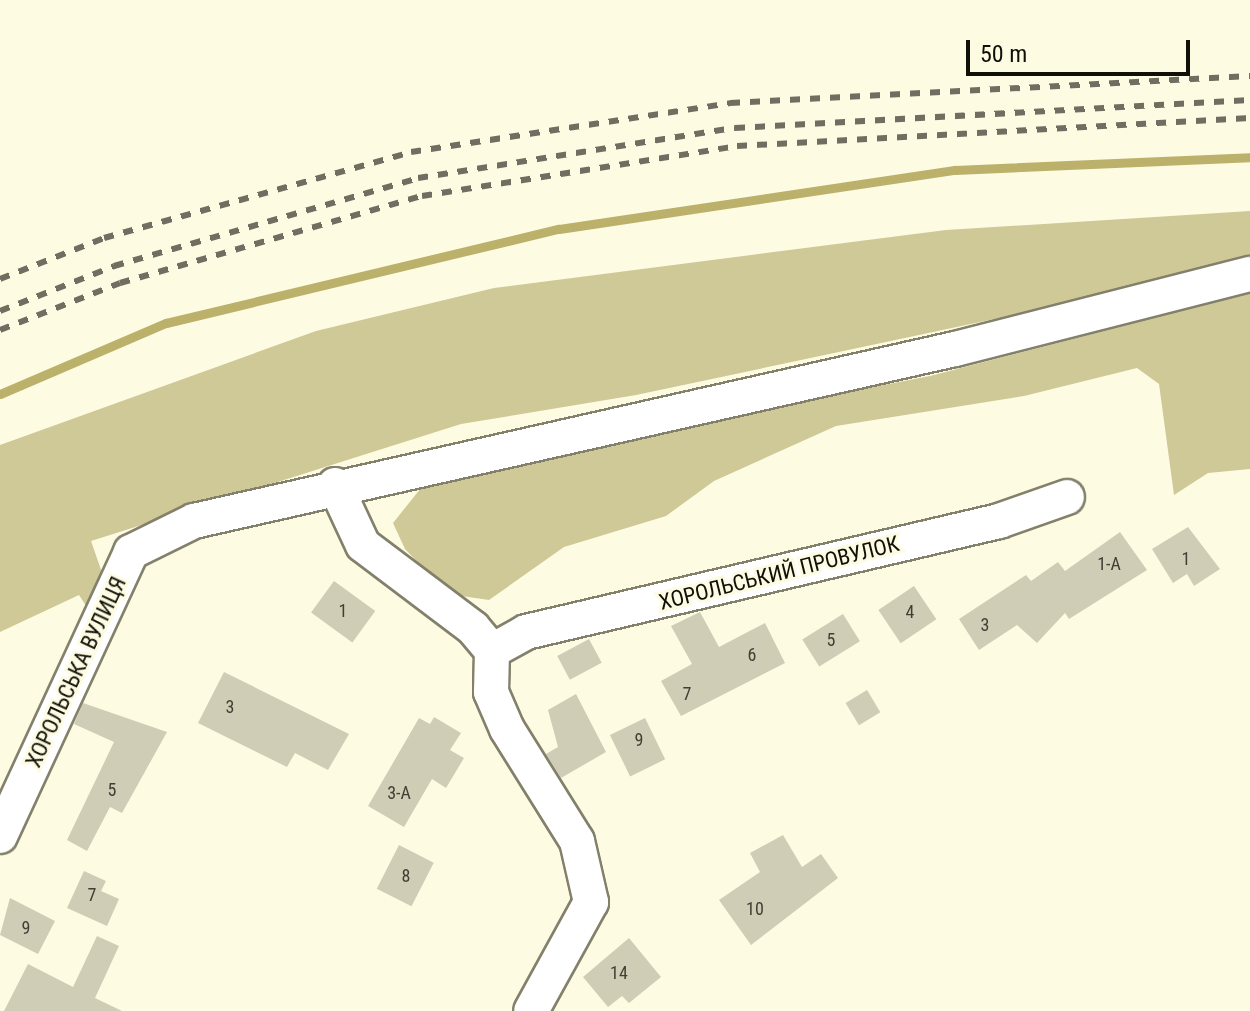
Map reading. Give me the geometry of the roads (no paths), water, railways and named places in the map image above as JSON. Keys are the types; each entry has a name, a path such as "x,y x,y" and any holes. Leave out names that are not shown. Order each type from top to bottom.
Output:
{"street":[{"path":"531,1011 591,902 577,841 491,692 492,651 473,628 363,545 335,485 955,349 1250,274"},
{"name":"ХОРОЛЬСЬКА ВУЛИЦЯ","path":"0,836 131,552 194,521 335,485"},
{"name":"ХОРОЛЬСЬКИЙ ПРОВУЛОК","path":"492,651 526,632 999,521 1067,497"}],"waterway":[{"path":"0,394 166,323 559,229 955,170 1250,157"}],"railway":[{"path":"0,279 104,238 411,152 730,103 1250,76"},
{"path":"0,311 114,266 418,178 735,128 1250,100"},
{"path":"0,330 120,283 422,196 737,146 1250,118"}]}
